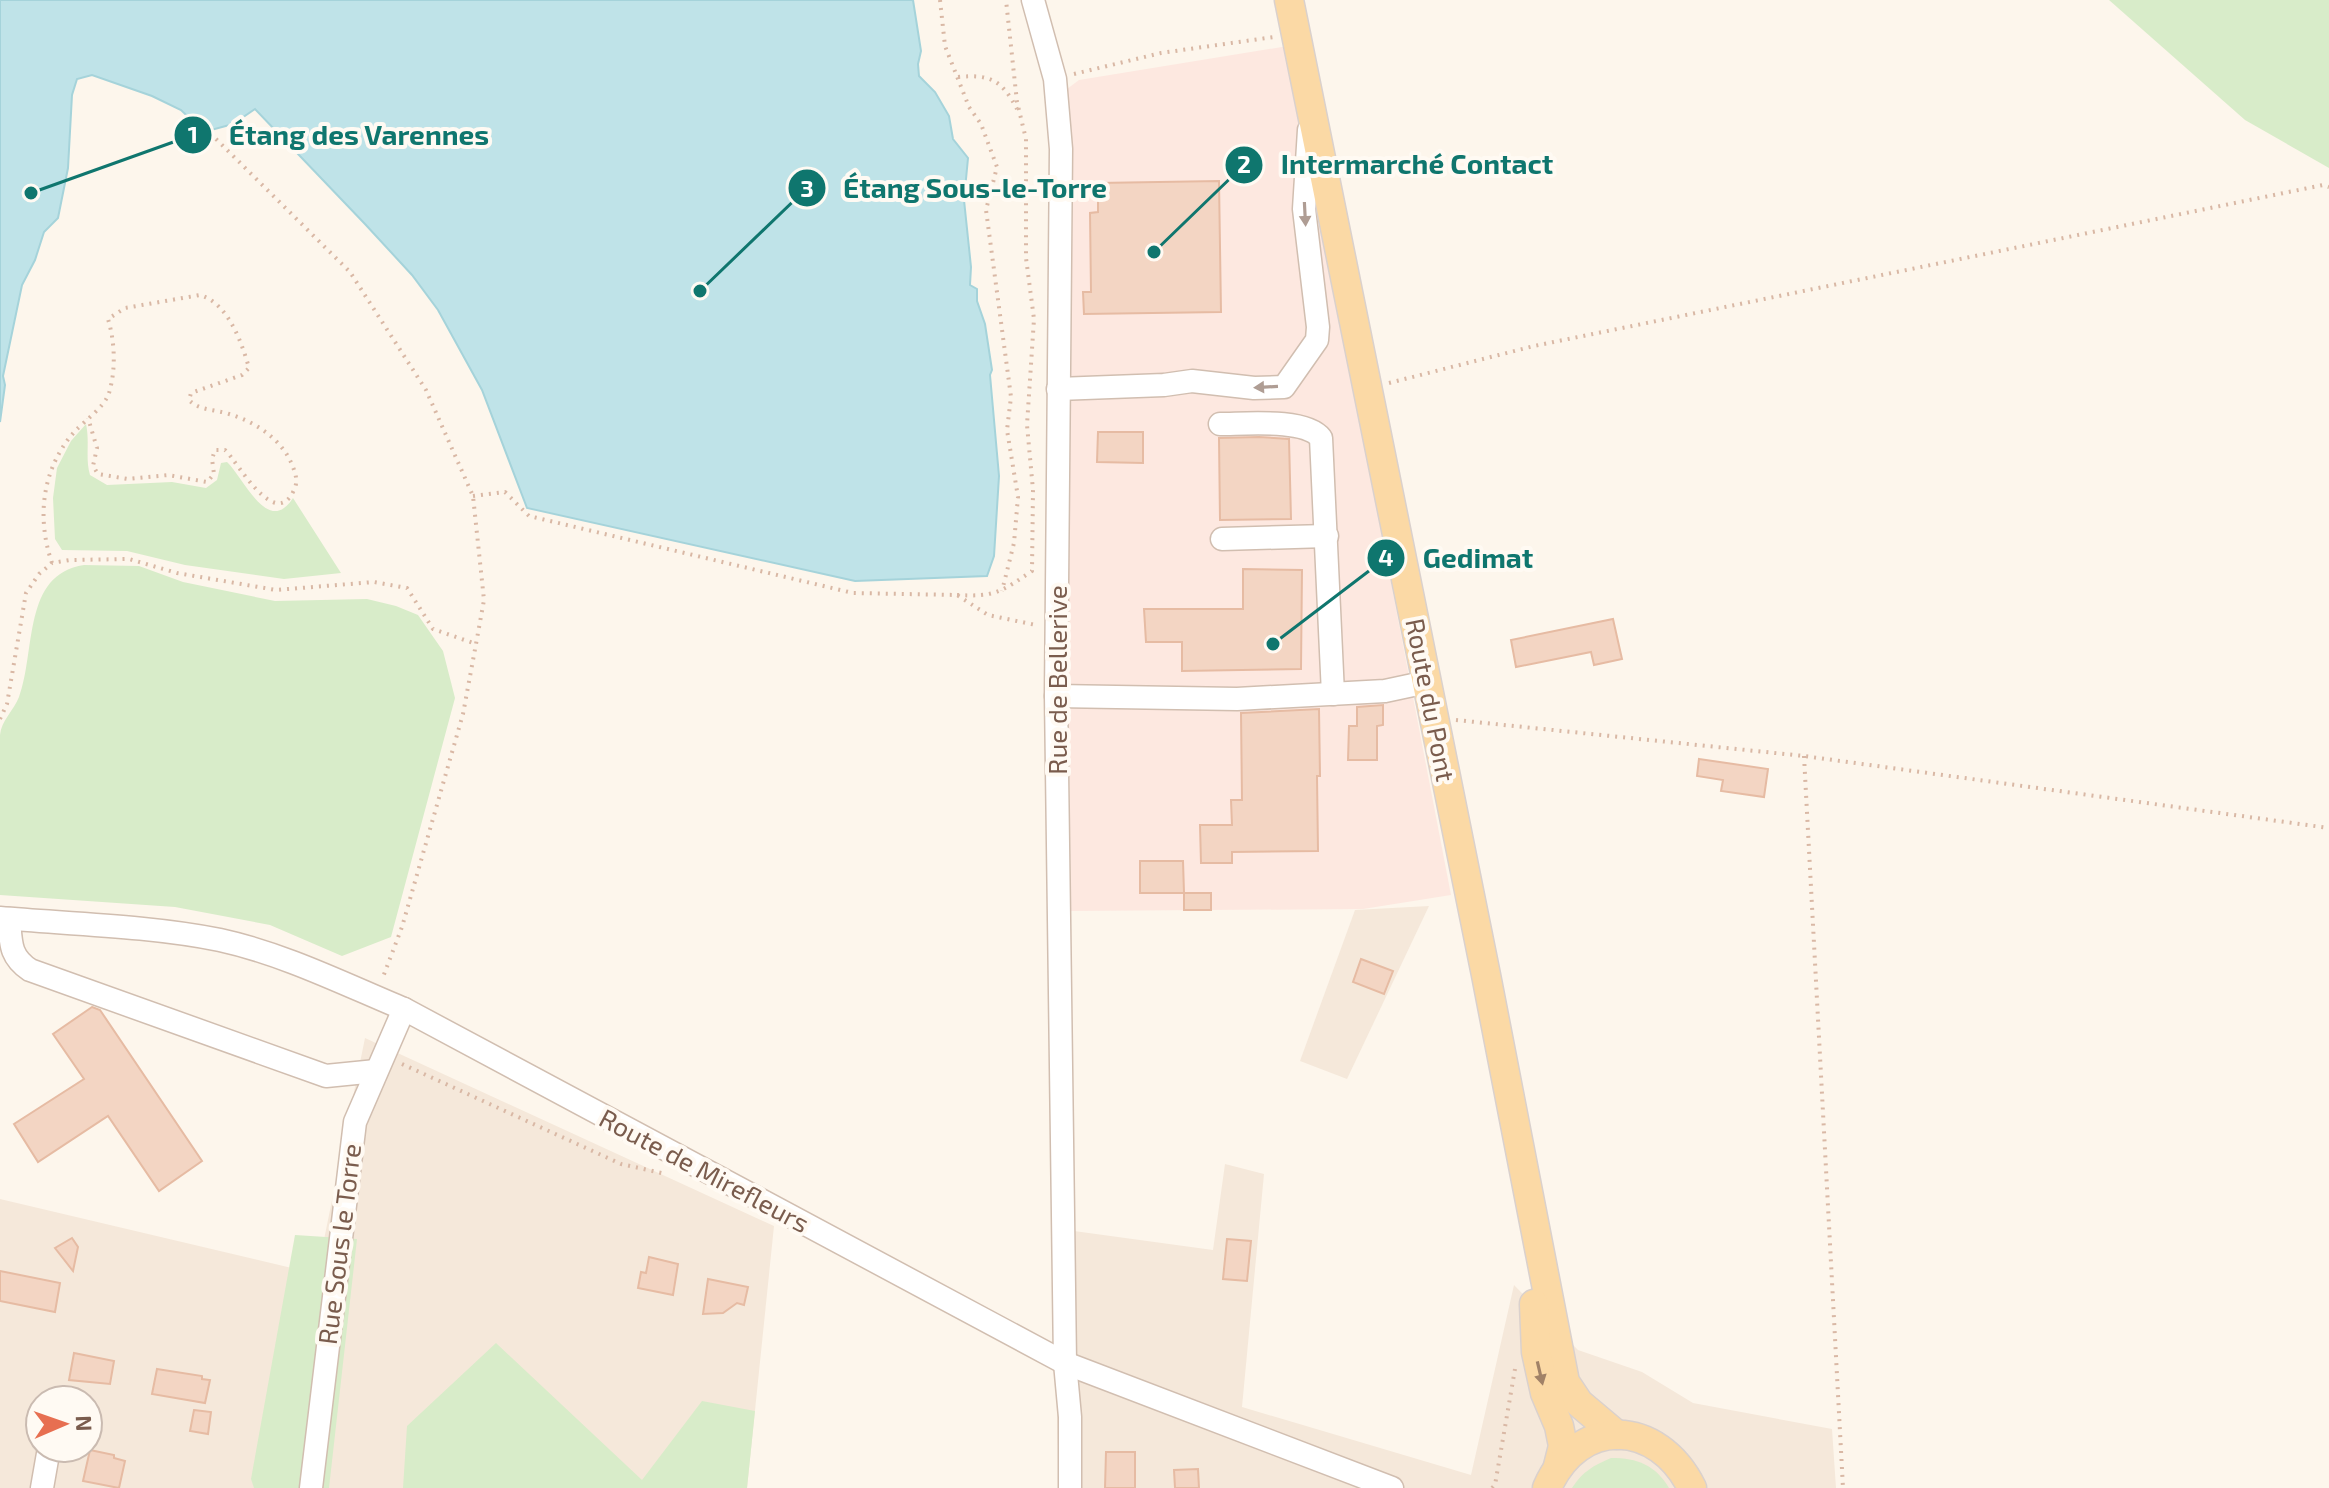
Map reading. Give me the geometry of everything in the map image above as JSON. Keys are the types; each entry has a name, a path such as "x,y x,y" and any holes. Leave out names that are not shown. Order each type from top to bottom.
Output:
{"main road":[{"name":"Route du Pont","path":"1289,0 1565,1382 1579,1403 1617,1435"},
{"name":"Route du Pont","path":"1532,1211 1536,1352 1545,1393 1559,1426 1563,1446 1550,1482"},
{"path":"1550,1482 1574,1450 1595,1439 1617,1435 1642,1438 1664,1449 1682,1467 1692,1488"}],"street":[{"name":"Rue de Bellerive","path":"1033,0 1055,79 1061,149 1056,696 1065,1363 1070,1417 1070,1488"},
{"path":"1058,389 1192,381 1254,388 1284,387 1317,340 1304,209 1310,108"},
{"path":"1220,424 1285,424 1316,432 1321,438 1324,450 1333,694"},
{"path":"1222,539 1327,536"},
{"path":"1056,696 1189,700 1385,691 1427,682"},
{"path":"4,918 17,962 30,970 326,1076 376,1071"},
{"name":"Route de Mirefleurs","path":"4,918 219,940 294,963 404,1009 1065,1363 1392,1488"},
{"name":"Rue Sous le Torre","path":"311,1488 355,1122 404,1009"},
{"path":"42,1488 46,1464"}],"path":[{"path":"940,0 945,46 997,167 986,210 1011,397 1007,430 1018,497 1014,543 1002,591"},
{"path":"473,496 505,492 529,516 853,593 985,596 1002,591 1032,571 1033,490 1027,425 1034,319 1026,258 1027,147 1006,0"},
{"path":"1055,79 1161,53 1295,33"},
{"path":"957,77 981,75 1006,88 1021,119"},
{"path":"216,139 350,272 426,390 473,496 484,600 463,714 402,927 375,997"},
{"path":"1367,387 1534,346 2323,185 2329,187"},
{"path":"52,563 45,543 42,515 54,462 70,437 108,396 114,353 108,319 125,308 200,295 211,298 242,343 249,368 242,375 191,393 189,400 195,406 230,414 269,434 282,445 291,461 297,476 296,488 290,498 282,503 270,502 225,450 215,450 212,459 214,474 207,482 168,475 128,479 98,474 93,466 97,448 88,418"},
{"path":"0,719 7,704 26,593 39,574 52,563 70,560 129,559 177,573 276,590 374,582 407,588 433,629 476,644"},
{"path":"957,595 988,615 1058,630"},
{"path":"1434,717 1804,756 2329,828"},
{"path":"1804,756 1843,1488"},
{"path":"376,1071 401,1064 621,1164 678,1177"}],"shaded area":[{"path":"1288,46 1451,895 1363,909 1071,911 1065,408 1067,89 1079,80"},
{"path":"1429,906 1347,1079 1300,1061 1355,910"},
{"path":"365,1038 774,1226 747,1488 0,1488 0,1199 317,1274"},
{"path":"1225,1164 1264,1174 1242,1407 1471,1475 1514,1285 1578,1350 1642,1372 1693,1403 1832,1429 1836,1488 1059,1488 1052,1228 1213,1250"}],"green space":[{"path":"2109,0 2329,0 2329,168 2245,120"},
{"path":"86,424 90,475 107,485 172,482 206,488 217,480 221,463 227,462 266,508 275,511 284,508 293,498 341,573 284,579 185,565 127,551 62,550 55,539 53,498 57,468 71,441"},
{"path":"84,565 139,566 183,582 275,601 367,599 418,615 443,651 455,698 391,937 342,956 270,925 175,907 0,895 1,730 19,697 41,599 50,583 64,571"},
{"path":"295,1235 357,1239 329,1488 254,1488 251,1479"},
{"path":"496,1343 642,1480 702,1401 755,1411 747,1488 403,1488 407,1426"},
{"path":"1611,1458 1645,1464 1669,1488 1572,1488 1589,1470"}],"water":[{"path":"0,0 913,0 921,51 919,76 935,92 949,116 953,139 968,158 964,200 970,285 977,289 992,370 999,476 994,556 987,576 855,581 527,508 482,390 438,310 412,275 255,109 233,124 204,132 181,110 152,96 92,75 77,79 72,95 68,168 58,218 44,232 35,260 22,285 3,376 5,385 0,422"}],"building":[{"path":"1219,181 1221,312 1084,314 1083,292 1091,292 1090,213 1098,212 1098,183"},
{"path":"1098,432 1143,432 1143,463 1097,462"},
{"path":"1219,438 1289,439 1291,519 1220,520"},
{"path":"1243,569 1302,570 1301,669 1182,671 1182,642 1146,642 1144,609 1243,609"},
{"path":"1613,619 1622,659 1594,665 1591,652 1516,667 1511,640"},
{"path":"1383,705 1383,725 1377,726 1377,760 1348,760 1349,726 1357,726 1357,707"},
{"path":"1319,709 1318,851 1232,852 1232,863 1201,863 1200,825 1232,825 1231,800 1242,800 1241,713"},
{"path":"1699,759 1768,769 1764,797 1721,791 1723,780 1697,776"},
{"path":"1140,861 1183,861 1184,893 1140,893"},
{"path":"1184,893 1211,893 1211,910 1184,910"},
{"path":"1361,959 1393,971 1384,994 1353,982"},
{"path":"92,1007 100,1010 202,1161 159,1191 108,1116 38,1162 14,1124 84,1079 53,1034"},
{"path":"72,1238 78,1247 73,1271 55,1248"},
{"path":"1227,1239 1251,1241 1247,1281 1223,1279"},
{"path":"649,1257 678,1264 673,1295 638,1288 641,1272 646,1273"},
{"path":"0,1271 60,1283 55,1312 0,1301"},
{"path":"708,1279 748,1287 744,1305 737,1303 723,1313 703,1314"},
{"path":"74,1353 114,1361 110,1384 69,1380"},
{"path":"157,1369 210,1380 205,1403 152,1394"},
{"path":"194,1410 211,1412 208,1434 190,1431"},
{"path":"1106,1452 1135,1452 1135,1488 1105,1488"},
{"path":"104,1453 125,1461 119,1488 83,1481 87,1464 104,1464"},
{"path":"1198,1469 1199,1488 1175,1488 1174,1470"}],"place":[{"name":"Étang des Varennes","path":"31,193"},
{"name":"Intermarché Contact","path":"1154,252"},
{"name":"Étang Sous-le-Torre","path":"700,291"},
{"name":"Gedimat","path":"1273,644"}]}
